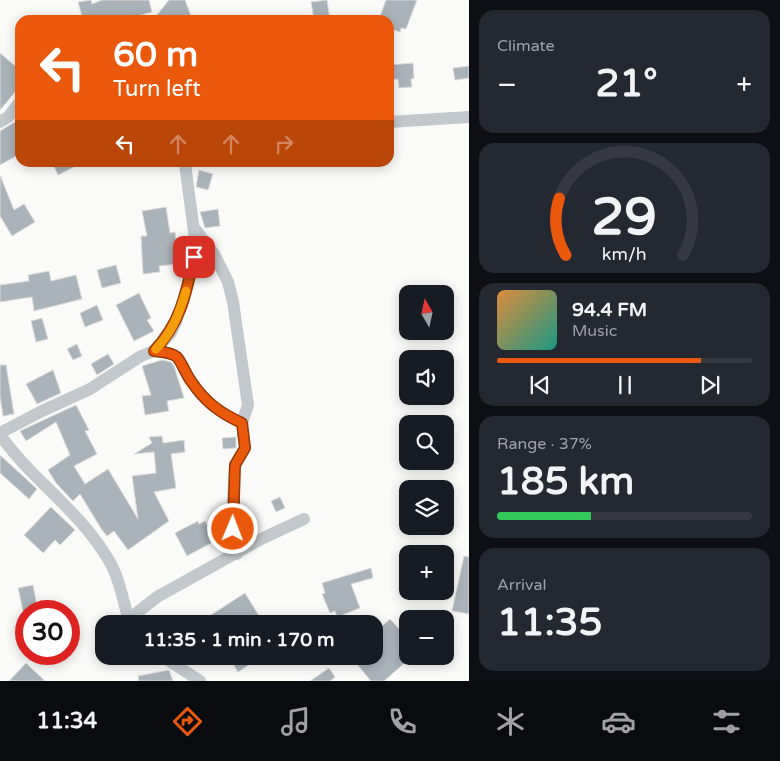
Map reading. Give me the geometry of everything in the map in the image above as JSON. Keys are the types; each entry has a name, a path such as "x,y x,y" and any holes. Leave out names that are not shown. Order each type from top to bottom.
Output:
{"street":[{"path":"0,122 8,117 15,108"},
{"path":"394,122 469,117"},
{"path":"128,615 116,574 108,558 79,518 14,454 0,434 40,412 90,389 142,356 154,351 170,334 179,312 194,257 195,228 185,167"},
{"path":"195,228 223,269 233,302 248,405 242,423 245,448 235,465 232,518 237,554"},
{"path":"154,351 177,357 192,382 209,402 220,413 242,423"},
{"path":"138,615 157,597 261,539 304,519"},
{"path":"176,665 200,681"}],"building":[{"path":"91,0 92,4 102,0 149,0 152,12 141,15 82,15 78,2"},
{"path":"169,0 185,0 191,15 157,15"},
{"path":"327,0 329,15 313,15 311,2"},
{"path":"386,0 417,0 406,29 401,28 400,32 394,30 394,15 380,15"},
{"path":"0,53 15,66 15,92 0,110"},
{"path":"413,63 414,78 411,79 412,87 399,88 398,79 394,79 394,65"},
{"path":"469,66 469,78 455,80 453,68"},
{"path":"15,122 15,157 0,165 0,131"},
{"path":"54,167 74,167 58,175"},
{"path":"199,170 213,174 208,190 196,187"},
{"path":"0,175 14,210 24,204 35,222 12,236 0,216"},
{"path":"166,207 170,233 175,232 179,264 159,266 160,272 143,274 141,236 147,236 142,211"},
{"path":"218,209 220,226 205,228 200,212"},
{"path":"116,265 121,283 102,288 97,270"},
{"path":"49,271 51,281 76,275 82,299 34,311 32,297 0,302 0,285 29,281 28,275"},
{"path":"139,293 151,318 147,320 154,331 134,341 116,305"},
{"path":"97,305 103,320 85,327 80,313"},
{"path":"42,318 48,339 36,342 31,321"},
{"path":"77,344 82,356 73,360 67,349"},
{"path":"108,354 114,364 97,375 91,364"},
{"path":"162,360 171,362 174,366 184,398 167,401 169,411 145,415 142,396 151,395 142,366"},
{"path":"0,365 6,365 14,414 3,416 0,396"},
{"path":"53,370 61,393 37,404 26,384"},
{"path":"76,405 89,430 85,431 97,454 74,466 85,484 108,469 138,519 132,476 156,473 154,452 134,454 152,443 149,437 162,436 163,443 184,440 185,452 171,454 176,488 154,492 169,521 128,550 114,531 107,536 80,494 73,501 56,483 48,470 70,455 56,422 26,441 20,431"},
{"path":"236,437 236,448 223,449 222,438"},
{"path":"0,455 37,489 29,499 0,473"},
{"path":"280,497 285,508 276,512 271,501"},
{"path":"51,507 75,530 60,545 55,540 43,553 24,535"},
{"path":"198,521 199,524 205,521 215,541 187,556 175,533"},
{"path":"464,556 469,557 469,614 452,610"},
{"path":"371,568 373,578 351,584 360,608 342,615 336,615 335,611 330,613 322,594 325,593 322,583"},
{"path":"33,585 36,600 21,600 18,588"},
{"path":"245,593 258,615 211,615"},
{"path":"390,619 399,629 399,665 402,665 384,681 371,681 358,665 383,665 383,625"},
{"path":"24,665 28,665 45,681 9,681"},
{"path":"234,665 248,665 238,672"},
{"path":"329,668 335,677 330,681 310,681"},
{"path":"169,670 173,681 139,681 138,676"}],"slow traffic":[{"path":"156,349 170,334 186,291"}],"route":[{"path":"194,257 176,322 170,334 154,351 177,357 192,382 209,402 220,413 242,423 245,448 235,465 233,529"}]}
